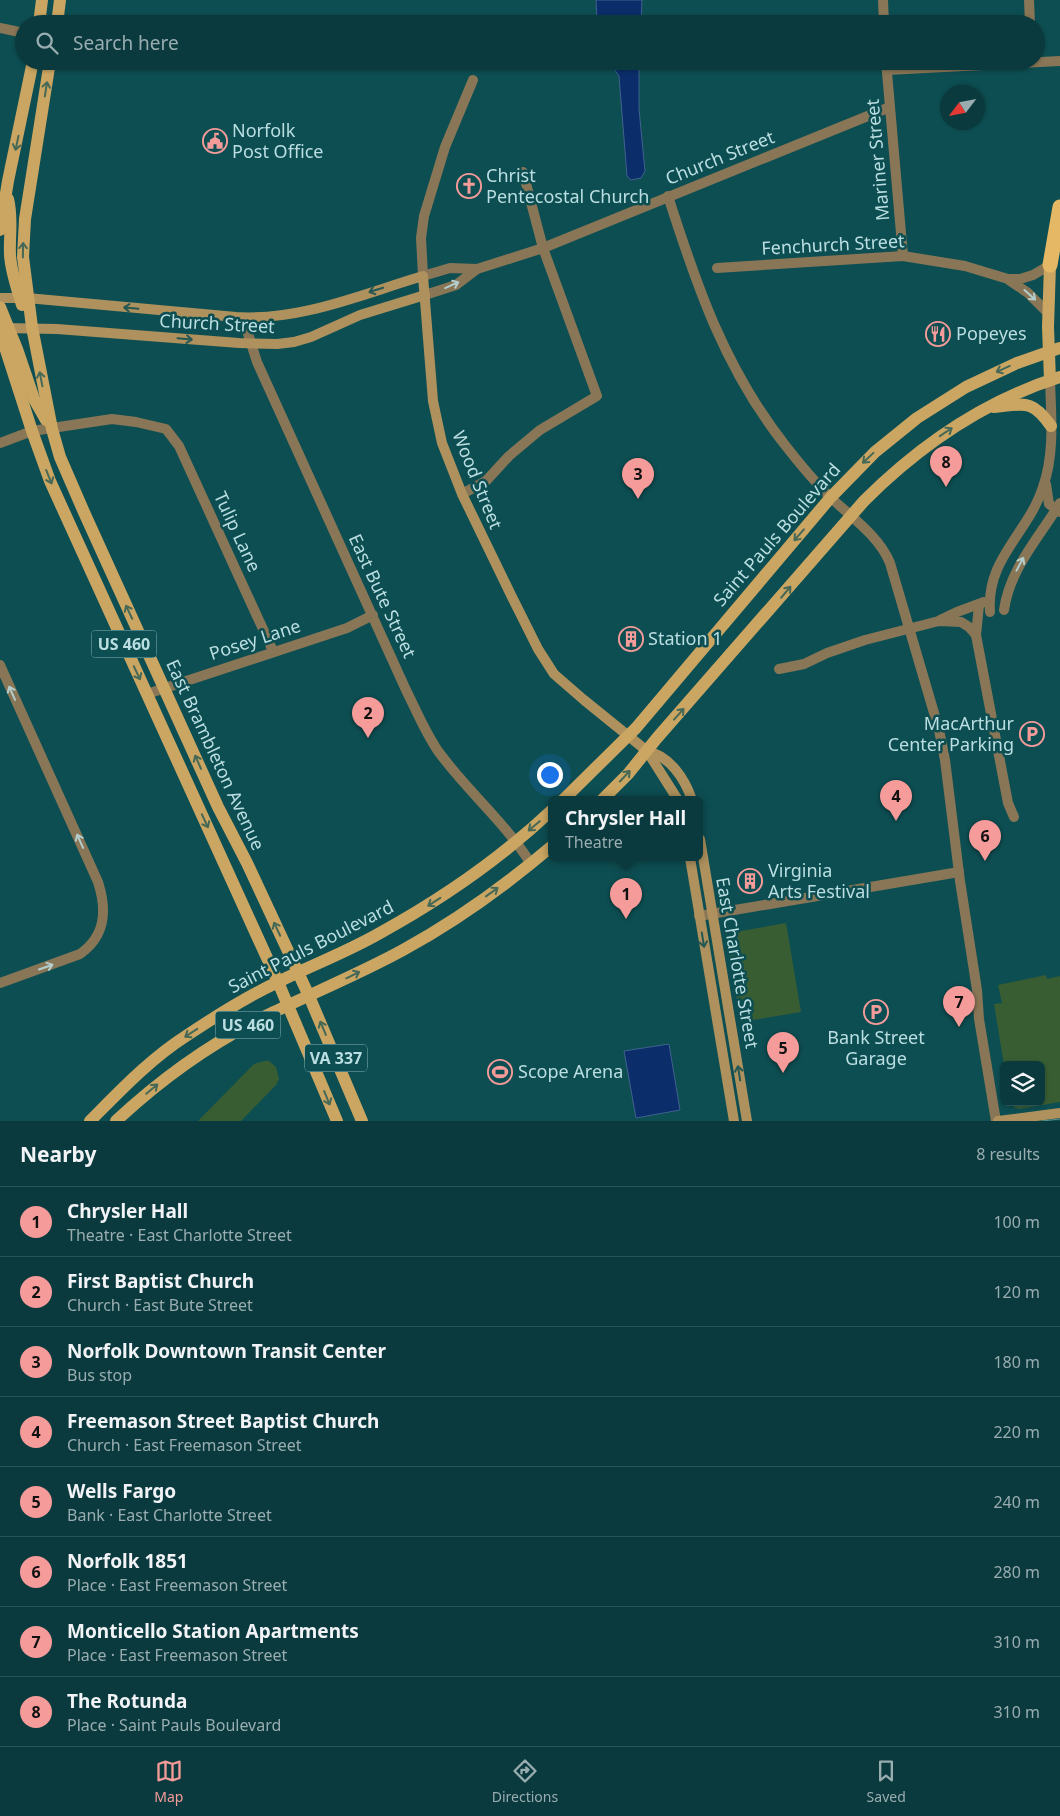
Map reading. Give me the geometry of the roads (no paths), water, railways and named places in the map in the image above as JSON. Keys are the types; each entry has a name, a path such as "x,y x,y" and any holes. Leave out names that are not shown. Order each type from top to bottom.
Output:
{"highway":[{"path":"1050,265 1060,207"}],"main road":[{"path":"40,15 42,0"},
{"path":"58,15 60,0"},
{"path":"0,230 6,190 31,70"},
{"name":"East Brambleton Avenue","path":"49,70 25,219 23,257 24,298 32,328 52,428 67,475 218,807 247,863 308,996"},
{"path":"6,190 11,210 10,254 12,274 24,298"},
{"path":"606,796 628,774 850,516 881,484 934,439 984,408 1006,397 1055,378 1054,350 1049,314 1050,265"},
{"path":"0,307 2,327 34,399 52,428"},
{"name":"East Brambleton Avenue","path":"2,327 32,431 58,498 288,1005"},
{"name":"Saint Pauls Boulevard","path":"567,796 628,736 830,497 875,452 932,407 982,378 1054,350"},
{"path":"984,408 1028,405 1038,410 1051,426"},
{"name":"Saint Pauls Boulevard","path":"90,1121 146,1066 185,1037 237,1004 278,982 379,934 422,910 452,890 548,813"},
{"path":"308,996 358,973 462,914 548,849"},
{"name":"US 460","path":"116,1121 158,1084 188,1061 246,1026 308,996"},
{"name":"VA 337","path":"308,996 362,1121"},
{"name":"VA 337","path":"288,1005 337,1121"}],"street":[{"path":"883,0 884,15"},
{"path":"1029,0 1030,15"},
{"path":"0,28 15,31"},
{"path":"1045,61 1060,61"},
{"name":"Mariner Street","path":"886,70 903,256"},
{"name":"Wood Street","path":"473,80 445,147 424,216 421,238 436,416 446,457 518,611 548,666 566,685 647,751"},
{"name":"Church Street","path":"0,298 24,298 243,318 273,317 305,311 450,268 477,269 544,248 668,196 890,108"},
{"path":"462,494 486,481 509,456 540,430 597,396 544,248 523,172"},
{"path":"668,196 698,287 724,348 751,396 774,430 809,474 830,497 877,541 887,554 939,730 945,760 959,872 976,983 979,1019 997,1121 1060,1113"},
{"name":"Fenchurch Street","path":"717,268 903,256 965,266 1008,279 1020,279 1030,277 1050,265"},
{"name":"Church Street","path":"2,327 250,344 286,343 302,340 366,313 456,285 477,269"},
{"name":"Fenchurch Street","path":"1008,279 1028,293 1049,314"},
{"name":"East Bute Street","path":"243,318 250,344 276,404 406,690 438,750 515,841 531,864"},
{"path":"990,612 992,580 997,567 1035,508 1045,481 1050,456 1055,378"},
{"name":"Tulip Lane","path":"52,428 112,419 166,429 179,446 273,651"},
{"path":"0,443 32,431 52,428"},
{"path":"1004,610 1009,587 1020,564 1059,508 1050,506 1045,481"},
{"path":"779,669 804,664 827,653 865,640 939,621 990,599"},
{"path":"979,605 976,635 1008,802 1014,817"},
{"name":"Posey Lane","path":"147,694 347,628 373,615"},
{"path":"939,621 961,622 969,626 976,635"},
{"path":"0,666 98,882 104,904 104,916 102,926 94,942 80,954 0,982"},
{"path":"647,751 675,796"},
{"path":"647,751 662,756 671,764 683,781 690,796"},
{"name":"East Charlotte Street","path":"703,858 747,1121"},
{"name":"East Charlotte Street","path":"690,861 734,1121"},
{"path":"699,916 959,872"}],"water":[{"path":"596,0 642,0 641,15 597,15"},
{"path":"615,70 639,70 639,109 645,171 641,178 631,180 627,176 619,76"},
{"path":"669,1044 680,1110 636,1118 624,1051"}],"tram line":[{"path":"1042,1121 1060,1119"}],"place":[{"name":"Norfolk Post Office","path":"215,141"},
{"name":"Christ Pentecostal Church","path":"469,186"},
{"name":"Popeyes","path":"938,334"},
{"name":"The Rotunda","path":"946,487"},
{"name":"Norfolk Downtown Transit Center","path":"638,499"},
{"name":"Station 1","path":"631,639"},
{"name":"MacArthur Center Parking","path":"1032,734"},
{"name":"First Baptist Church","path":"368,738"},
{"name":"Freemason Street Baptist Church","path":"896,821"},
{"name":"Norfolk 1851","path":"985,861"},
{"name":"Virginia Arts Festival","path":"750,881"},
{"name":"Chrysler Hall","path":"626,919"},
{"name":"Bank Street Garage","path":"876,1012"},
{"name":"Monticello Station Apartments","path":"959,1027"},
{"name":"Scope Arena","path":"500,1072"},
{"name":"Wells Fargo","path":"783,1073"}]}
